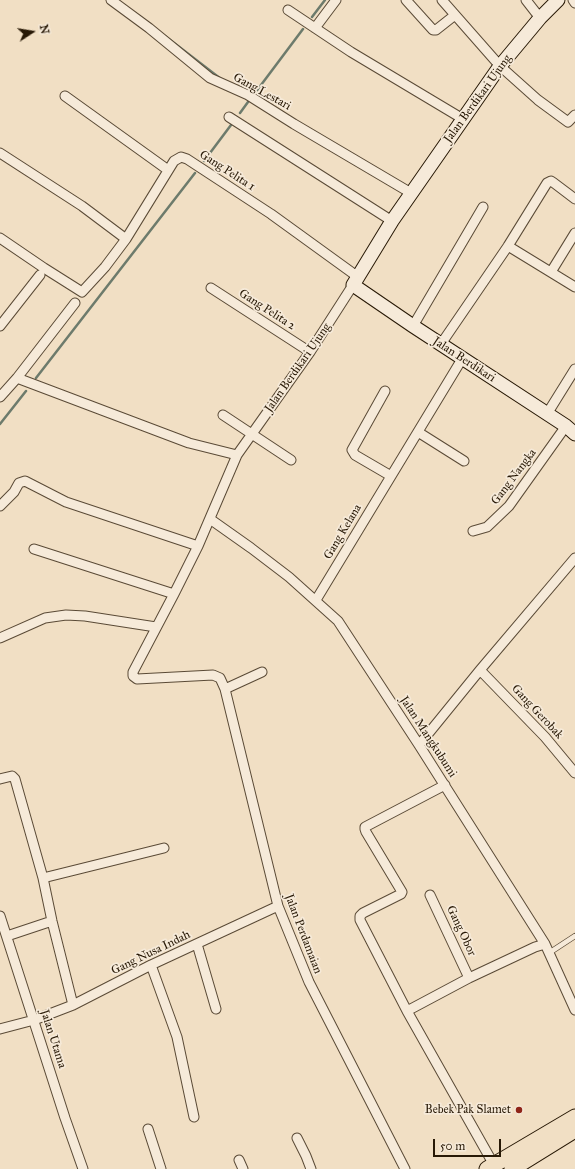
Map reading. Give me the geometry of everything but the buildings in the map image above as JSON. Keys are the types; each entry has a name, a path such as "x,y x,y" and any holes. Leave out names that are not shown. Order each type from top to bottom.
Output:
{"main road":[{"path":"490,1167 575,1117"},
{"path":"520,1167 575,1130"}],"street":[{"name":"Gang Lestari","path":"111,0 149,28 210,78 248,95 411,193"},
{"path":"315,28 336,0"},
{"path":"406,0 433,30 436,30 454,15"},
{"path":"442,0 500,66 538,100 568,122 575,115"},
{"path":"526,0 540,18"},
{"name":"Jalan Berdikari Ujung","path":"224,689 220,678 213,675 137,679 134,678 133,672 198,546 237,455 310,352 356,281 392,221 500,66 540,18 558,0"},
{"path":"572,0 575,3"},
{"path":"288,10 351,52 463,119"},
{"path":"65,96 168,170"},
{"path":"229,118 392,221"},
{"path":"0,153 82,206 126,239"},
{"name":"Gang Pelita 1","path":"0,238 82,292 105,267 126,239 168,170 177,158 181,157 187,159 271,214 356,281"},
{"path":"441,344 508,246 547,183 551,181 575,199"},
{"path":"413,326 483,207"},
{"path":"551,272 575,233"},
{"path":"508,246 575,288"},
{"path":"0,326 40,275"},
{"name":"Jalan Berdikari","path":"356,281 413,326 570,430"},
{"name":"Gang Pelita 2","path":"211,288 310,352"},
{"path":"0,397 17,378 75,303"},
{"name":"Gang Kelana","path":"316,600 462,359"},
{"path":"547,414 575,369"},
{"path":"17,378 189,443 237,455"},
{"path":"385,391 353,452 355,455 391,476"},
{"path":"223,416 252,433 291,460"},
{"name":"Gang Nangka","path":"473,531 487,527 509,506 570,430"},
{"path":"418,432 464,461"},
{"path":"0,506 14,492 18,483 25,481 66,502 198,546"},
{"name":"Jalan Mangkubumi","path":"210,519 283,572 338,621 445,785 545,944 575,1010"},
{"path":"34,549 174,594"},
{"path":"419,745 480,670 575,558"},
{"path":"0,638 45,618 66,615 84,616 156,628"},
{"name":"Gang Gerobak","path":"480,670 545,737 575,773"},
{"path":"224,689 262,672"},
{"name":"Jalan Perdamaian","path":"224,689 278,906 309,982 406,1169"},
{"path":"0,779 12,776 15,779 43,878 73,1005"},
{"path":"445,785 366,827 365,829 402,892 401,894 363,913 360,916 360,920 490,1167"},
{"path":"43,878 164,848"},
{"name":"Gang Obor","path":"430,895 469,978"},
{"name":"Gang Nusa Indah","path":"0,1029 34,1020 73,1005 151,965 278,906"},
{"name":"Jalan Utama","path":"0,916 65,1118 83,1169"},
{"path":"7,936 52,921"},
{"path":"197,944 216,1009"},
{"path":"407,1011 469,978 535,947 545,944"},
{"path":"151,965 176,1037 194,1117"},
{"path":"148,1129 161,1169"},
{"path":"297,1138 311,1169"},
{"path":"240,1160 243,1169"}],"lane":[{"path":"549,953 575,936"}],"waterway":[{"path":"312,17 325,0"},
{"path":"255,93 303,29"},
{"path":"165,36 221,79"},
{"path":"248,90 255,93"},
{"path":"240,113 248,102"},
{"path":"204,161 231,125"},
{"path":"36,378 195,173"},
{"path":"0,424 26,391"}],"place":[{"name":"Bebek Pak Slamet","path":"519,1110"}]}
